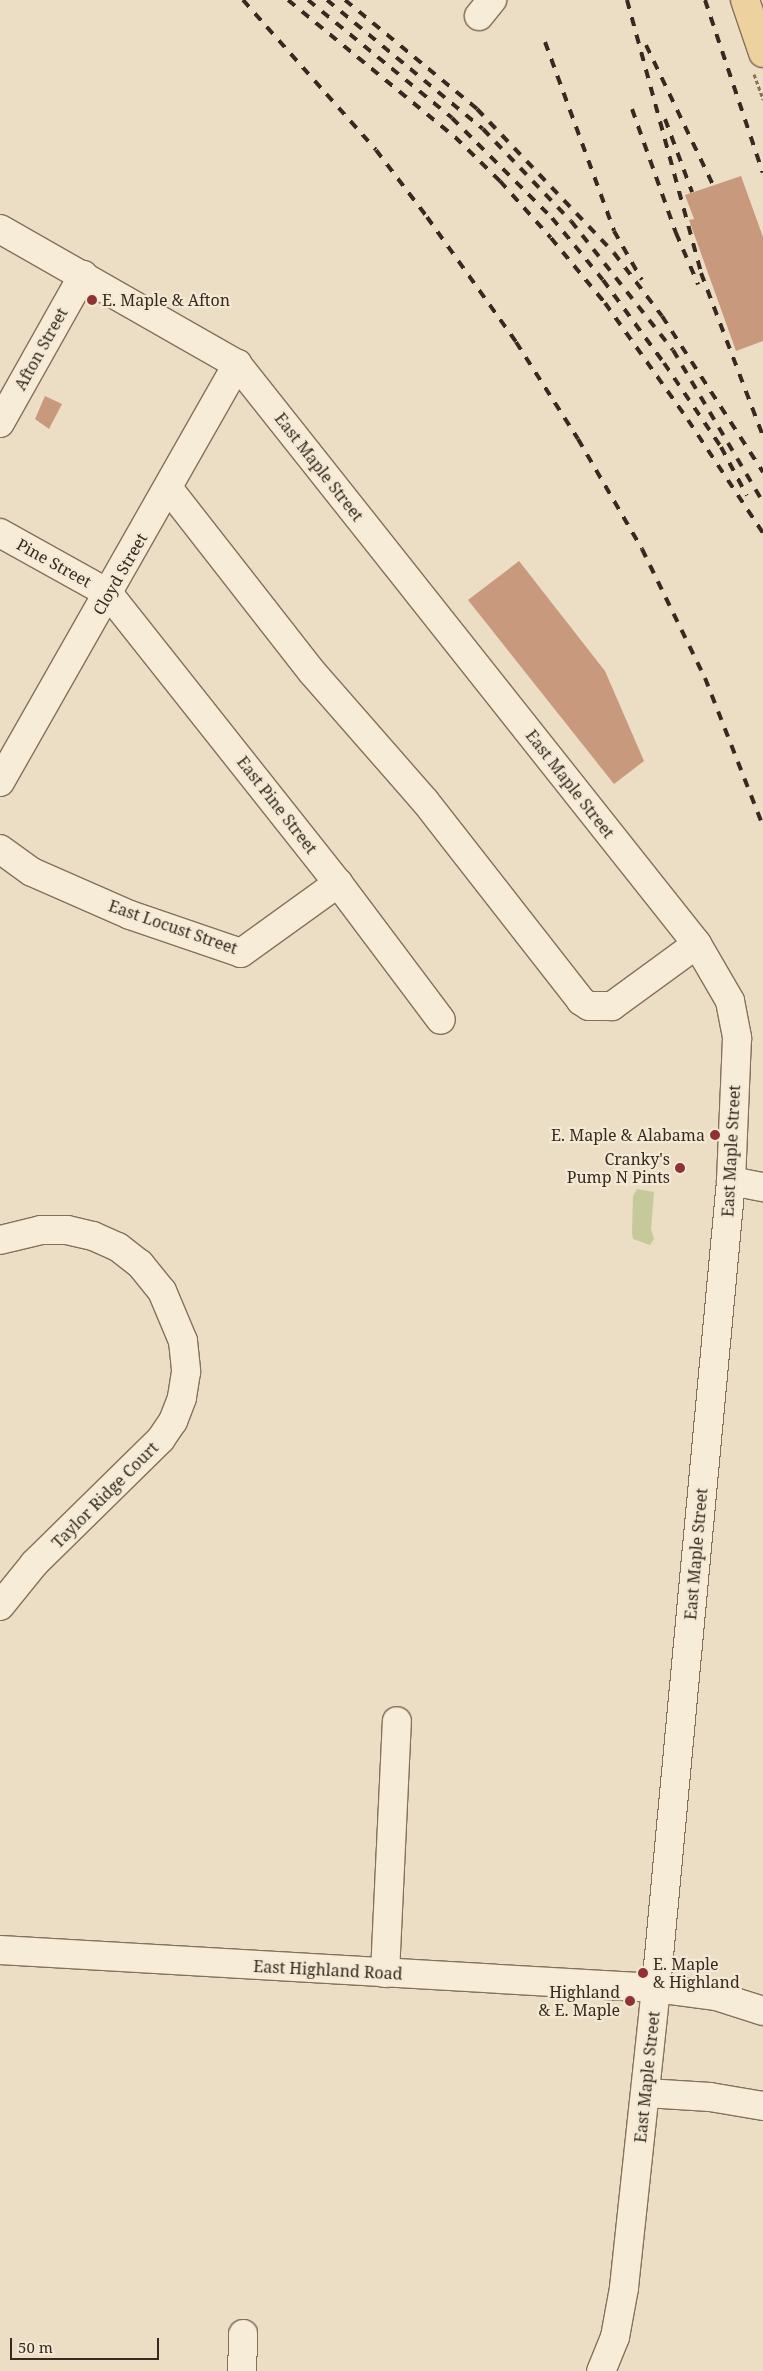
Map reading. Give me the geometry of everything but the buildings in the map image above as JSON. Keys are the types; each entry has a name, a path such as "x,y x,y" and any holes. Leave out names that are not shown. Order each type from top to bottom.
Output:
{"main road":[{"path":"745,0 763,53"}],"street":[{"name":"East Maple Street","path":"0,229 237,364 697,944 730,1001 737,1038 731,1181 656,1988 624,2288 614,2337 601,2371"},
{"name":"Afton Street","path":"0,423 83,275"},
{"name":"Cloyd Street","path":"0,782 168,489 237,364"},
{"path":"168,489 312,672 425,801 581,1001 589,1006 612,1006 697,944"},
{"name":"Pine Street","path":"0,533 108,593"},
{"name":"East Pine Street","path":"108,593 338,883 441,1020"},
{"name":"East Locust Street","path":"0,849 32,872 121,912 242,953 338,883"},
{"path":"731,1181 763,1187"},
{"name":"Taylor Ridge Court","path":"0,1240 41,1230 67,1230 93,1236 118,1247 140,1264 162,1291 183,1341 186,1372 179,1406 161,1439 34,1564 0,1606"},
{"path":"385,1973 397,1721"},
{"name":"East Highland Road","path":"0,1950 656,1988 716,1996 763,2011"},
{"path":"646,2093 710,2097 763,2106"},
{"path":"242,2371 243,2334"}],"green space":[{"path":"637,1189 654,1192 651,1229 654,1239 650,1245 633,1239 633,1196"}],"railway":[{"path":"243,0 376,150 427,217 516,342 578,439 642,549 705,678 763,826"},
{"path":"288,0 455,137 500,181 551,238 605,303 688,420 763,533"},
{"path":"308,0 452,118 552,218 603,280 664,363 721,447 747,496"},
{"path":"327,0 483,129 571,221 673,350 763,502"},
{"path":"345,0 477,109 614,253 662,316 763,472"},
{"path":"627,0 701,273 763,436"},
{"path":"705,0 763,173"},
{"path":"545,42 614,231 642,280"},
{"path":"646,45 713,185"},
{"path":"632,109 676,233 698,284"},
{"path":"665,119 692,192"}],"place":[{"name":"E. Maple & Afton","path":"92,300"},
{"name":"E. Maple & Alabama","path":"715,1135"},
{"name":"Cranky's Pump N Pints","path":"680,1168"},
{"name":"E. Maple & Highland","path":"643,1973"},
{"name":"Highland & E. Maple","path":"630,2001"}]}
